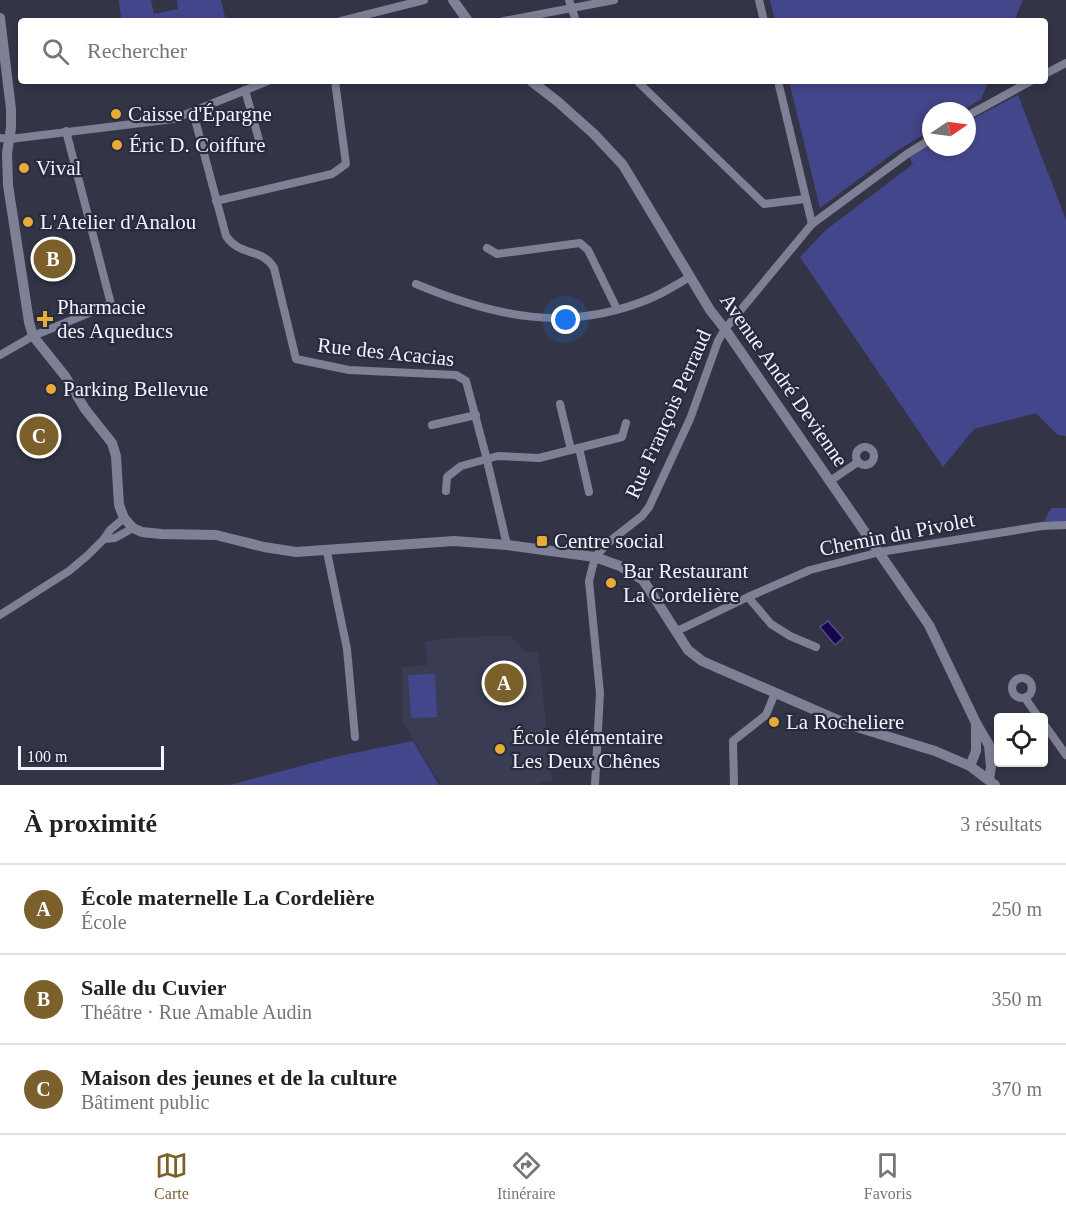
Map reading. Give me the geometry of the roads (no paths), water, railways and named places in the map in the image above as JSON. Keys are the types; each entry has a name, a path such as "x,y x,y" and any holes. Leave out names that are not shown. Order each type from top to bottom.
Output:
{"main road":[{"path":"453,0 466,18"},
{"path":"0,18 11,108 5,139 8,185 28,318 33,336 65,376 85,409 112,443 116,456 118,505 124,518 134,528 142,532 161,534 216,535 296,552 327,552 454,541 507,545 595,557 620,566 643,580 688,650 702,661 847,724 935,751 970,766 992,782"},
{"name":"Avenue André Devienne","path":"535,84 594,134 623,165 710,310 929,625 989,746 992,782"},
{"name":"Avenue André Devienne","path":"970,766 976,752 976,723"}],"street":[{"path":"353,18 424,0"},
{"path":"516,18 570,4 614,0"},
{"path":"759,0 763,18"},
{"path":"1048,72 1066,63"},
{"path":"5,139 174,119 260,84"},
{"path":"216,201 332,174 346,164 335,84"},
{"path":"640,84 764,204 805,199"},
{"path":"779,84 805,199 813,224"},
{"path":"976,110 1025,84"},
{"path":"245,90 259,140"},
{"name":"Rue des Acacias","path":"193,112 226,236 242,251 271,261 296,359 350,370 456,375 465,381 476,415 507,545"},
{"path":"0,355 33,336 111,304 66,131"},
{"name":"Rue François Perraud","path":"595,557 650,507 690,419 718,341 725,329 813,224 922,145"},
{"path":"487,248 497,254 580,243 588,250 617,309"},
{"path":"416,284 479,308 527,318 568,318 617,309 650,299 690,277"},
{"path":"560,404 589,492"},
{"path":"432,425 476,415"},
{"path":"446,491 447,477 461,466 498,456 539,458 622,437 626,423"},
{"path":"830,481 858,462"},
{"path":"0,615 69,571 124,518"},
{"name":"Chemin du Pivolet","path":"677,631 810,570 880,552 1032,528 1066,525"},
{"path":"104,539 116,538 134,528"},
{"path":"327,552 347,649 355,737"},
{"path":"595,557 589,580 600,693 595,785"},
{"path":"748,597 771,624 790,636 816,647"},
{"path":"734,785 733,741 766,715 775,693"},
{"path":"1025,698 1036,713"},
{"path":"1048,730 1066,755"}],"place":[{"name":"Caisse d'Épargne","path":"116,114"},
{"name":"Éric D. Coiffure","path":"117,145"},
{"name":"Vival","path":"24,168"},
{"name":"L'Atelier d'Analou","path":"28,222"},
{"name":"Salle du Cuvier","path":"53,259"},
{"name":"Pharmacie des Aqueducs","path":"45,319"},
{"name":"Parking Bellevue","path":"51,389"},
{"name":"Maison des jeunes et de la culture","path":"39,436"},
{"name":"Centre social","path":"542,541"},
{"name":"Bar Restaurant La Cordelière","path":"611,583"},
{"name":"École maternelle La Cordelière","path":"504,683"},
{"name":"La Rocheliere","path":"774,722"},
{"name":"École élémentaire Les Deux Chênes","path":"500,749"}]}
